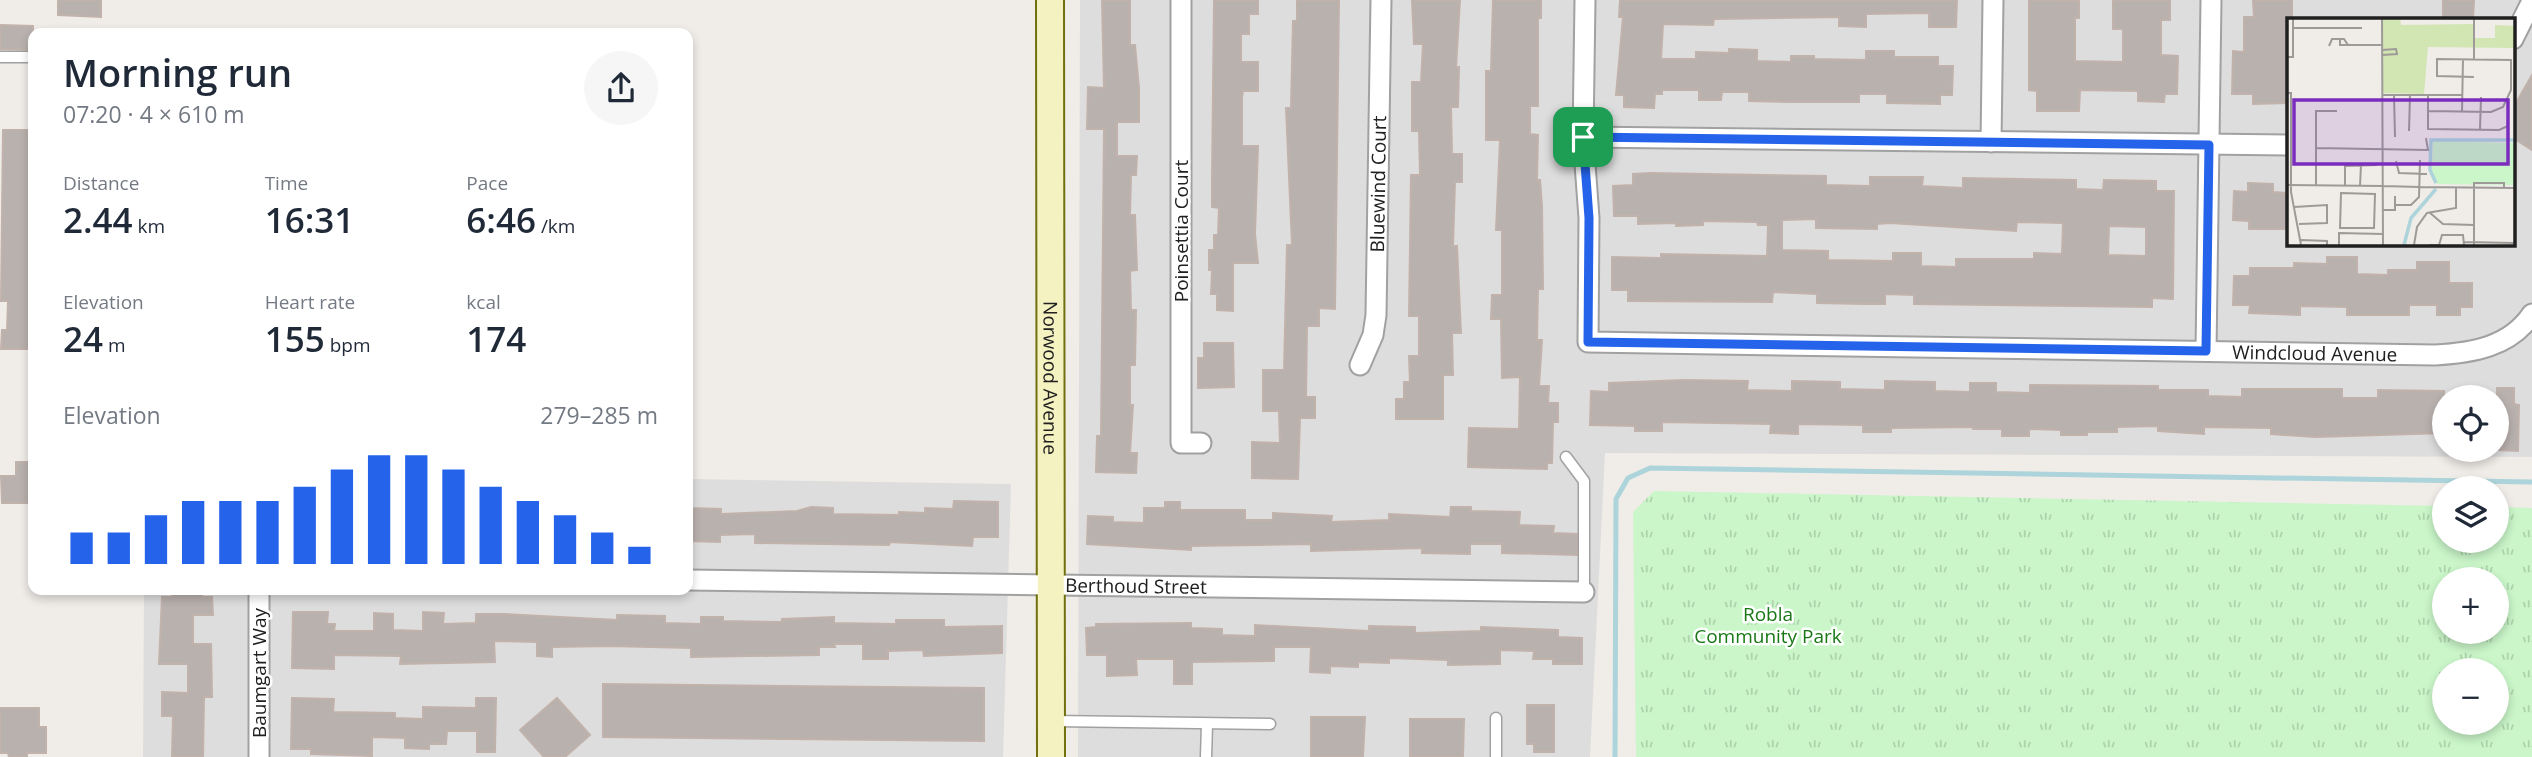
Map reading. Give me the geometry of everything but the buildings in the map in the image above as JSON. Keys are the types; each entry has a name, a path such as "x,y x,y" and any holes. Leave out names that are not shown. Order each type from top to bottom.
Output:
{"main road":[{"name":"Norwood Avenue","path":"1050,0 1051,757"}],"street":[{"name":"Poinsettia Court","path":"1181,0 1181,443 1201,443"},
{"name":"Bluewind Court","path":"1360,365 1373,335 1376,315 1381,0"},
{"name":"Windcloud Avenue","path":"1586,0 1583,137 1589,218 1588,342 2450,354 2480,349 2505,340 2532,314"},
{"path":"1991,142 1993,0"},
{"path":"2206,351 2211,0"},
{"path":"2514,37 2532,1"},
{"path":"1583,137 2287,145"},
{"name":"Berthoud Street","path":"693,580 1584,592"},
{"name":"Baumgart Way","path":"259,595 259,757"}],"lane":[{"path":"0,57 28,57"},
{"path":"1566,457 1584,481 1584,592"},
{"path":"1496,718 1496,757"},
{"path":"1051,720 1270,724"},
{"path":"1206,757 1207,724"}],"shaded area":[{"path":"1080,0 2532,0 2532,457 2509,457 2509,385 2432,385 2432,457 1605,453 1590,757 1078,757"},
{"path":"693,479 1011,484 1003,757 143,757 144,595 693,595"}],"green space":[{"name":"Robla Community Park","path":"1654,491 2432,506 2432,553 2509,553 2509,507 2532,508 2532,757 1636,757 1633,512"}],"waterway":[{"path":"1615,757 1616,499 1628,478 1650,468 2532,482"}],"route":[{"path":"1583,137 2209,145 2206,351 1588,342 1589,218 1583,137"}]}
